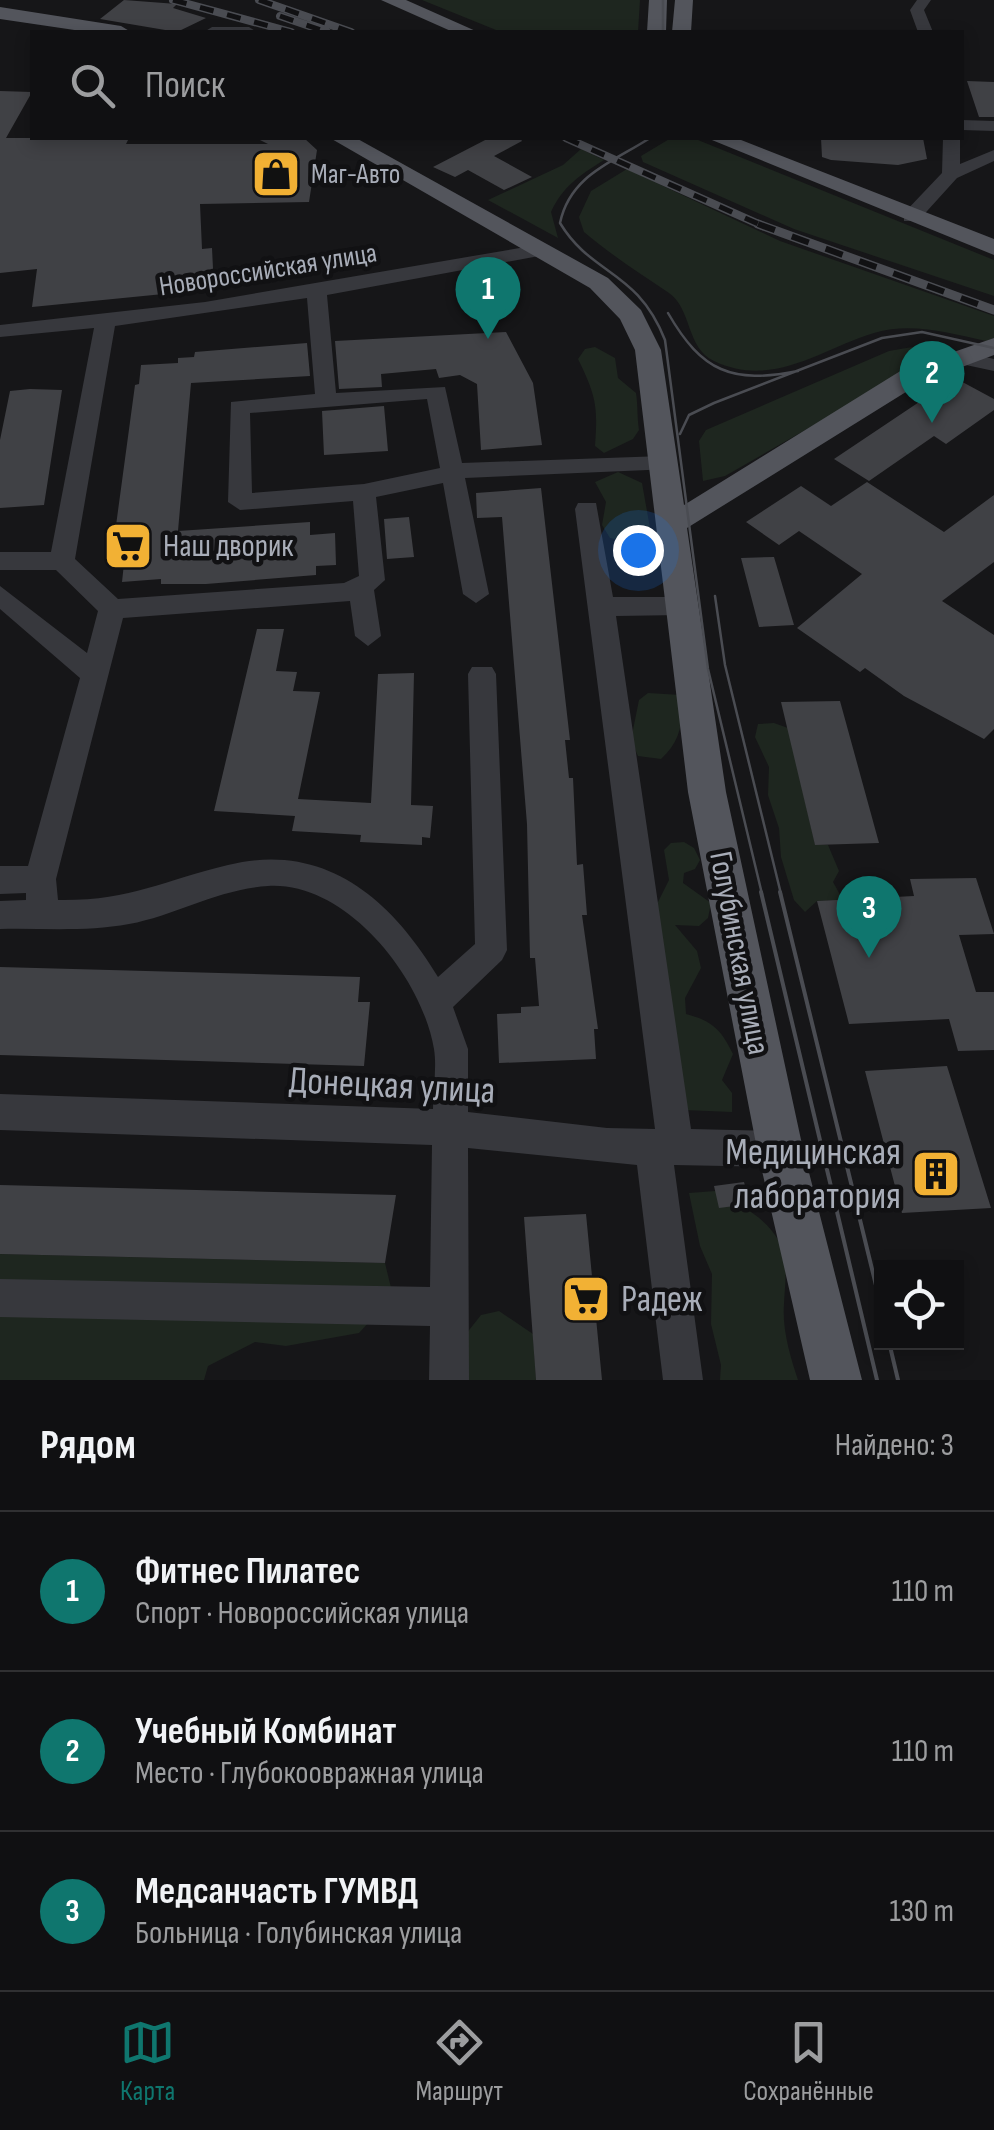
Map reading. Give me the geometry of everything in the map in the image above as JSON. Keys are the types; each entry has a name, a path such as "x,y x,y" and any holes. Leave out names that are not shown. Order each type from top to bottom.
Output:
{"main road":[{"path":"390,0 463,30"},
{"path":"656,30 658,0"},
{"path":"682,30 684,0"},
{"path":"0,13 108,30"},
{"name":"Голубинская улица","path":"345,140 598,283 632,316 648,350 707,792 780,1149 836,1380"},
{"path":"723,140 994,248"},
{"path":"671,520 688,517 912,376 994,346"}],"street":[{"path":"924,0 917,10 925,30"},
{"path":"964,125 994,126"},
{"path":"951,140 951,174"},
{"path":"911,217 951,174 994,155"},
{"name":"Новороссийская улица","path":"0,331 104,323 317,293 543,250"},
{"path":"317,293 326,398"},
{"path":"62,560 104,323"},
{"path":"960,357 994,365"},
{"path":"476,594 454,475 437,392 239,407 240,502 364,492 454,475 476,468 663,464"},
{"path":"0,561 62,560 112,609 348,592 372,580 364,492"},
{"path":"587,508 664,1147 683,1380"},
{"path":"360,586 368,636"},
{"path":"0,595 97,676"},
{"path":"602,608 681,606"},
{"path":"43,914 40,879 112,609"},
{"path":"435,1002 491,950 482,674"},
{"path":"0,915 130,910 235,876 297,872 357,894 400,940 435,1002 451,1050 449,1380"},
{"path":"0,880 40,879"},
{"name":"Донецкая улица","path":"0,1112 451,1128 607,1146 780,1149"},
{"path":"0,1298 449,1307"}],"shaded area":[{"path":"422,0 640,0 638,30 496,30"},
{"path":"668,140 698,140 994,260 994,296 794,229 643,162 641,156"},
{"path":"581,149 604,160 573,182 556,203 551,212 558,238 488,200 563,165"},
{"path":"627,169 780,241 994,316 994,338 986,341 902,328 874,333 777,369 756,371 714,361 698,347 682,309 669,293 584,232 579,217 591,191"},
{"path":"924,345 956,353 903,374 725,476 703,481 699,441 706,430 889,351"},
{"path":"595,347 615,358 618,378 636,393 637,402 639,430 633,439 604,453 595,446 594,401 578,359 585,349"},
{"path":"618,472 642,483 650,528 644,539 633,543 610,538 602,525 606,502 595,482"},
{"path":"648,693 681,695 680,730 661,759 638,756 631,740 639,700"},
{"path":"774,723 788,728 815,844 828,845 839,871 833,882 843,900 817,901 805,912 794,900 781,857 779,828 768,795 769,767 755,737 758,724"},
{"path":"684,842 694,848 700,860 695,869 684,873 683,883 711,903 708,918 699,926 675,925 697,951 701,968 685,998 686,1014 715,1027 733,1054 722,1080 732,1093 732,1112 684,1110 656,906 669,880 664,850 671,843"},
{"path":"715,1191 760,1219 782,1248 786,1266 784,1323 798,1380 720,1380 721,1365 711,1324 712,1274 700,1246 689,1193"},
{"path":"0,1254 385,1263 393,1296 359,1333 286,1346 255,1342 208,1366 204,1380 0,1380"},
{"path":"499,1311 533,1334 536,1380 462,1380 466,1334 481,1315"}],"building":[{"path":"124,0 177,4 173,8 206,18 181,30 100,19"},
{"path":"967,81 994,82 994,117 979,117"},
{"path":"0,91 30,92 6,138 128,140 126,144 268,144 260,140 306,140 317,150 309,202 200,204 202,249 212,248 214,289 32,307 37,269 0,273"},
{"path":"485,140 521,140 494,156 532,177 504,190 468,170 455,177 433,167"},
{"path":"821,140 923,140 927,159 898,165 822,157"},
{"path":"506,332 533,383 542,445 481,450 477,384 460,375 439,378 436,369 381,374 382,387 339,389 335,341"},
{"path":"307,343 310,376 191,383 178,531 310,522 310,535 335,533 336,565 316,566 316,575 206,584 161,584 161,579 122,582 125,554 112,555 141,365 178,363 178,358 194,357 195,352"},
{"path":"955,378 994,399 994,410 946,444 934,436 869,481 834,459"},
{"path":"62,390 44,505 0,508 0,440 10,391"},
{"path":"384,406 388,451 324,455 322,411"},
{"path":"867,482 944,532 994,495 994,562 942,601 994,635 994,729 984,739 904,696 865,668 860,672 797,628 862,574 799,531 779,545 746,522 801,486 831,506"},
{"path":"541,488 570,740 565,740 569,778 573,778 577,865 583,864 587,915 582,915 598,1029 594,1029 596,1059 499,1063 497,1014 521,1013 521,1007 539,1006 535,958 530,958 527,824 502,517 477,518 476,493"},
{"path":"409,517 414,557 387,559 384,519"},
{"path":"774,557 794,625 759,627 741,558"},
{"path":"257,629 284,629 276,671 297,672 293,691 320,692 298,799 371,803 378,674 414,673 411,805 433,806 430,838 422,837 422,845 360,842 361,835 292,831 295,816 214,811"},
{"path":"840,701 879,843 815,845 781,702"},
{"path":"976,878 994,934 959,935 976,992 994,992 994,1050 958,1051 949,1019 849,1024 817,901 914,896 910,879"},
{"path":"0,967 360,977 358,1002 370,1002 364,1066 0,1055"},
{"name":"Медицинская лаборатория","path":"947,1066 991,1208 902,1213 865,1071"},
{"path":"744,1182 750,1204 719,1208 714,1186"},
{"path":"0,1185 396,1195 385,1263 0,1254"},
{"path":"586,1214 602,1380 536,1380 524,1217"}],"tram line":[{"path":"663,0 663,30"},
{"path":"647,140 583,181 565,207 560,223 586,254 641,299 665,340 708,669 762,894"},
{"path":"668,313 693,349 721,369 755,376 796,371"},
{"path":"796,371 882,338 922,332 994,348"},
{"path":"680,434 689,415 796,371"},
{"path":"715,596 725,665 781,894"},
{"path":"761,892 877,1380"},
{"path":"780,892 874,1277"},
{"path":"891,1350 898,1380"}],"railway":[{"path":"173,0 284,30"},
{"path":"259,0 345,30"},
{"path":"280,16 321,30"},
{"path":"570,140 761,225"},
{"path":"761,225 994,310"}],"place":[{"name":"Маг-Авто","path":"276,174"},
{"name":"Фитнес Пилатес","path":"488,339"},
{"name":"Учебный Комбинат","path":"932,423"},
{"name":"Наш дворик","path":"128,546"},
{"name":"Медсанчасть ГУМВД","path":"869,958"},
{"name":"Медицинская лаборатория","path":"936,1174"},
{"name":"Радеж","path":"586,1299"}]}
